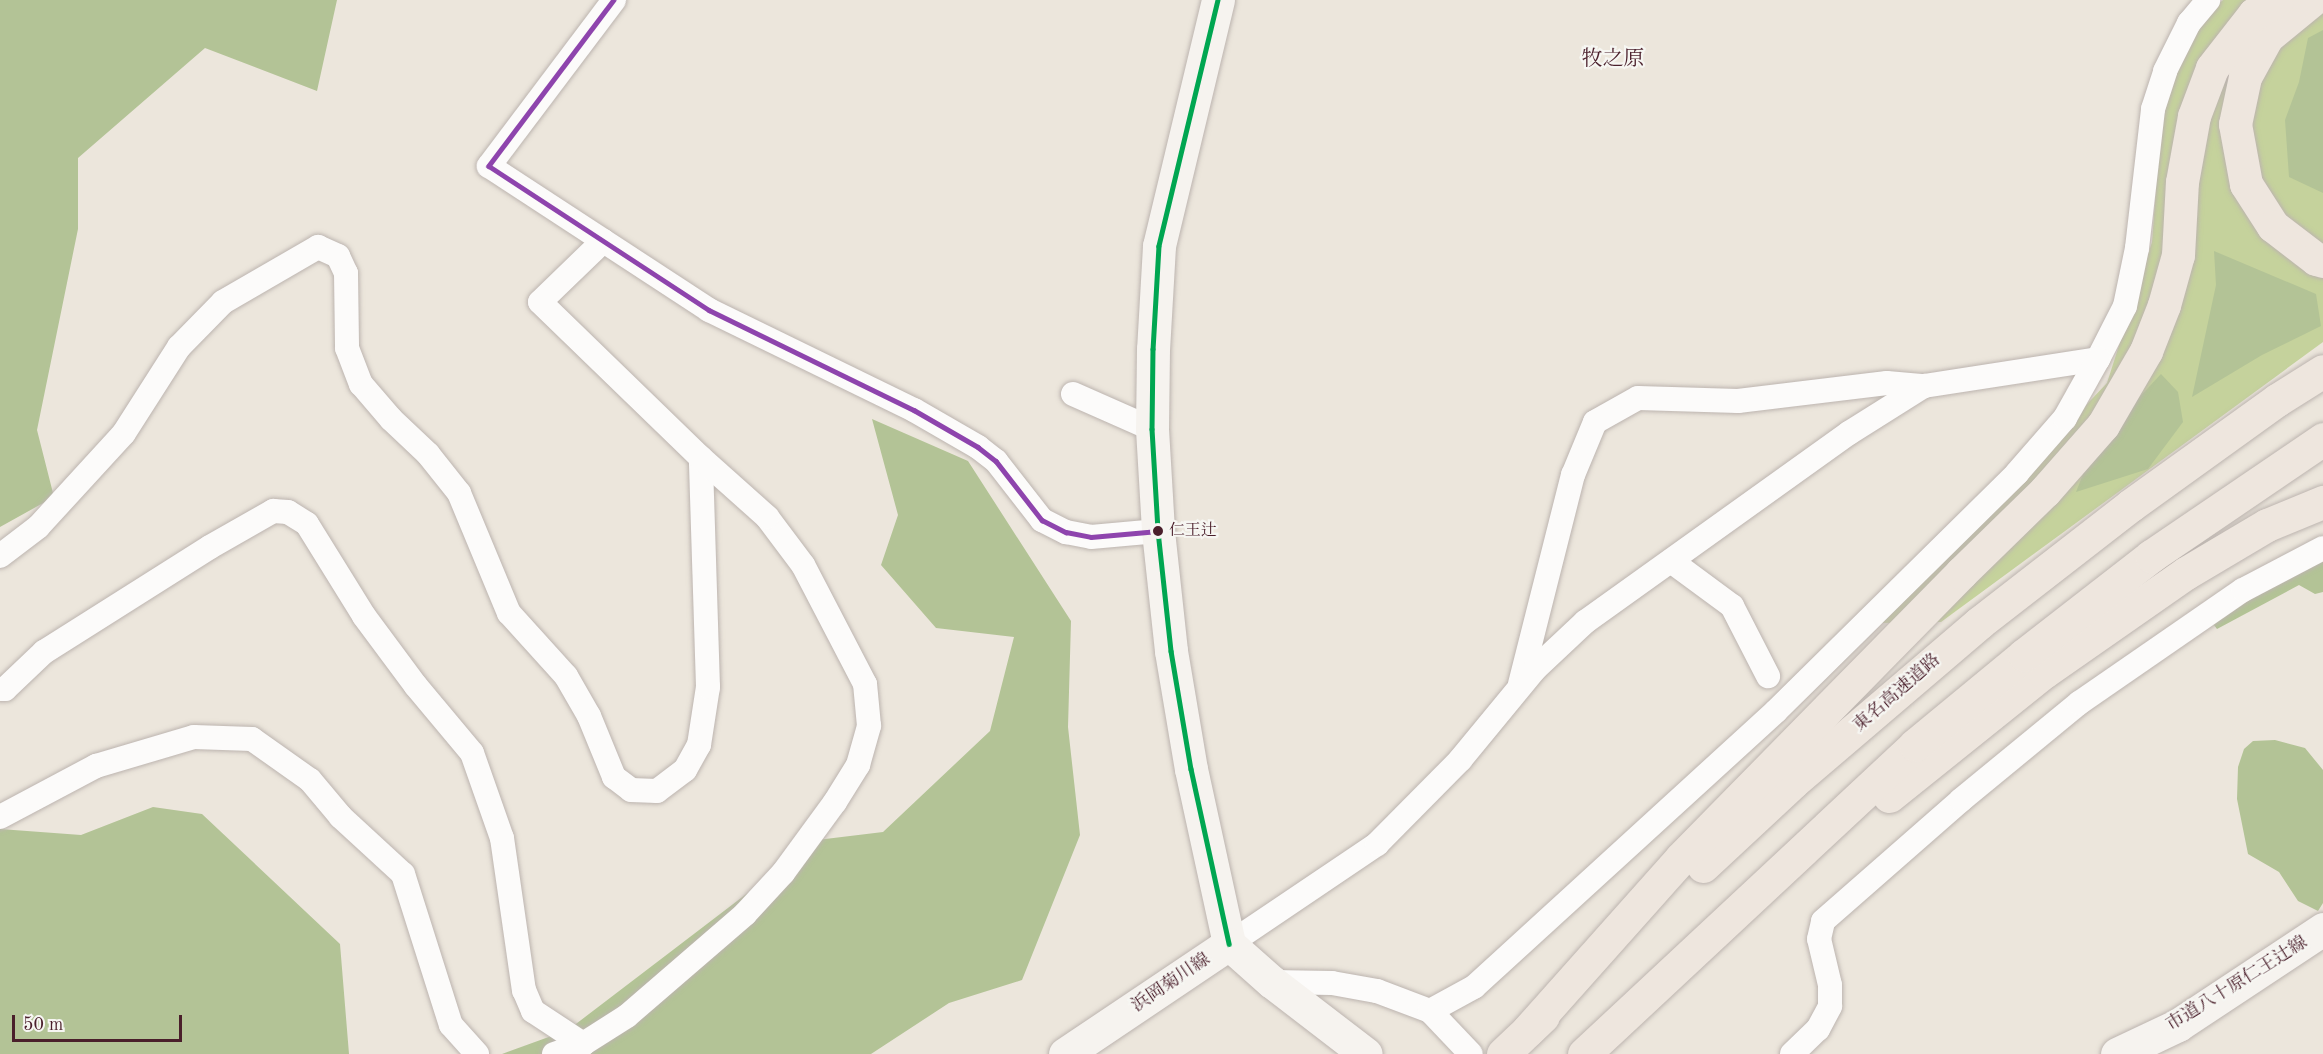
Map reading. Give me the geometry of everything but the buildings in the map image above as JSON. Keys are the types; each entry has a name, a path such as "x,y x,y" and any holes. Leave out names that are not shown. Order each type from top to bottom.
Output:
{"highway":[{"path":"1528,1030 1681,858 1961,573 2046,491 2103,425 2146,351 2164,305 2178,255 2182,182 2193,116 2212,68 2254,14 2277,0"},
{"path":"2312,0 2267,37 2245,77 2235,124 2246,184 2251,192 2273,226 2316,259 2323,261"},
{"name":"東名高速道路","path":"1503,1054 1793,782 1979,622 2131,505 2277,400 2323,371"},
{"path":"1584,1054 1915,745 2024,655 2151,556 2323,439"},
{"path":"1754,893 1887,798 2044,672 2186,573 2267,525 2323,502"}],"main road":[{"name":"浜岡菊川線","path":"1065,1054 1229,944 1191,769 1171,651 1158,531 1152,429 1153,349 1159,246 1218,0"},
{"name":"市道八十原仁王辻線","path":"2117,1054 2178,1025 2323,929"},
{"path":"1229,944 1272,982 1366,1054"}],"street":[{"path":"614,0 489,166 709,310 914,410 978,447 996,461 1042,520 1066,532 1091,537 1158,531"},
{"path":"1430,1011 1474,987 1776,711 2017,473 2065,418 2125,306 2137,248 2153,109 2162,80 2189,23 2208,0"},
{"path":"554,1054 583,1044 636,1008 745,914 783,873 835,802 858,765 869,726 865,684 803,565 767,517 701,458 540,302 603,241"},
{"path":"0,556 38,527 124,434 179,347 223,302 318,247 338,256 346,273 348,348 362,384 391,420 428,454 459,493 509,613 566,676 589,716 614,777 631,790 657,791 686,770 699,745 708,687 701,458"},
{"path":"1519,688 1573,475 1595,422 1638,398 1738,401 1887,383 1924,386 2098,359"},
{"path":"1229,944 1377,844 1460,760 1535,669 1585,622 1849,434 1924,386"},
{"path":"1073,394 1152,429"},
{"path":"0,689 5,689 44,652 210,547 273,511 288,512 307,524 364,616 416,686 472,753 502,838 524,990 533,1011 583,1044"},
{"path":"1792,1054 1818,1029 1830,1006 1830,985 1819,939 1823,921 1961,800 2079,703 2243,590 2323,548"},
{"path":"1671,561 1732,606 1767,676"},
{"path":"0,817 96,766 194,737 252,739 310,780 341,817 403,874 451,1025 477,1054"},
{"path":"1272,982 1332,983 1377,991 1430,1011 1471,1054"}],"green space":[{"path":"0,0 337,0 317,91 205,48 78,158 78,229 37,430 54,497 0,527"},
{"path":"2223,0 2323,0 2323,342 1941,622 1880,623 2107,383 2152,242 2161,120 2171,74 2210,11"},
{"path":"2323,30 2323,193 2289,177 2285,120 2299,82 2308,38"},
{"path":"2214,251 2316,294 2321,326 2262,355 2192,397 2216,285"},
{"path":"2161,374 2178,392 2183,422 2148,469 2076,492 2094,446"},
{"path":"872,419 968,461 1071,621 1068,727 1080,835 1022,980 949,1003 871,1054 502,1054 568,1030 817,840 883,832 990,731 1014,637 936,628 881,565 898,515"},
{"path":"2323,552 2323,592 2315,594 2299,585 2217,629 2210,620"},
{"path":"2275,740 2305,748 2323,770 2323,903 2318,911 2298,901 2279,872 2248,854 2237,799 2238,767 2244,749 2253,741"},
{"path":"153,807 202,814 340,944 349,1054 0,1054 0,829 81,835"}],"transit line":[{"path":"614,0 489,166 709,310 914,410 978,447 996,461 1042,520 1066,532 1091,537 1158,531"},
{"path":"1218,0 1159,246 1153,349 1152,429 1158,531 1171,651 1191,769 1229,944"}],"place":[{"name":"仁王辻","path":"1158,531"}],"district":[{"name":"牧之原","path":"1613,60"}]}
